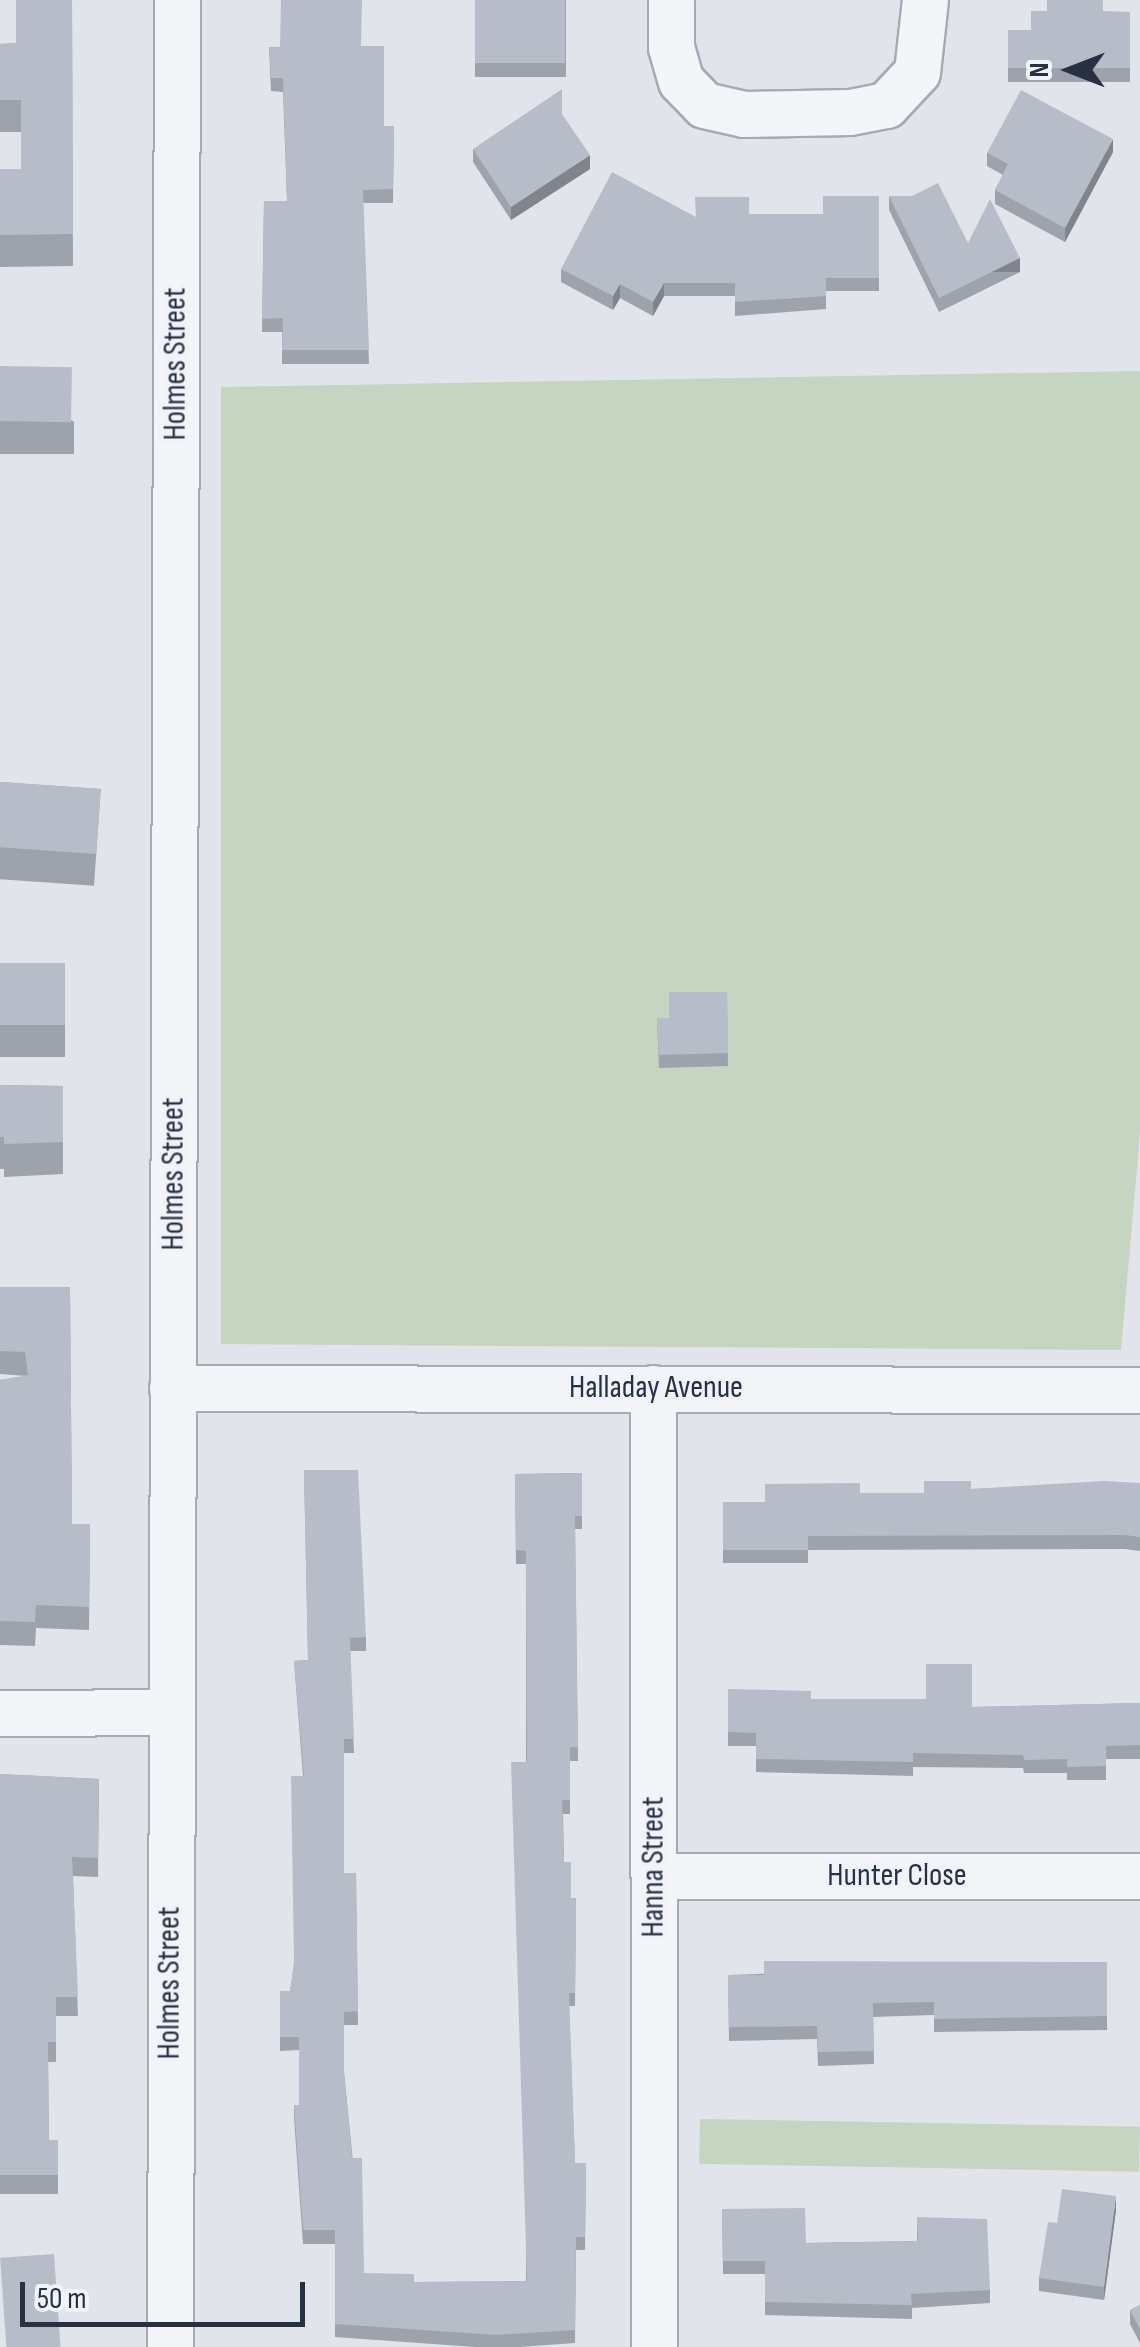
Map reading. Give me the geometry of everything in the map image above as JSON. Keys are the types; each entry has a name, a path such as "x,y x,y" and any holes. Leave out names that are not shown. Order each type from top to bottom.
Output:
{"street":[{"name":"Holmes Street","path":"170,2347 177,0"},
{"path":"671,0 671,47 681,81 704,105 744,114 850,112 886,105 917,72 925,0"},
{"name":"Halladay Avenue","path":"172,1388 1140,1390"},
{"name":"Hanna Street","path":"654,1388 654,2347"},
{"path":"0,1713 172,1712"},
{"name":"Hunter Close","path":"654,1876 1140,1876"}],"green space":[{"path":"1140,371 1140,1133 1121,1350 221,1344 221,387"},
{"path":"700,2119 1140,2127 1139,2172 699,2164"}],"building":[{"path":"16,0 72,0 73,234 0,235 0,169 21,169 21,100 0,100 0,44 16,43"},
{"path":"281,0 362,0 361,46 384,46 384,126 394,126 393,189 363,190 369,350 282,350 283,318 262,319 264,201 287,201 283,78 271,78 269,47 280,47"},
{"path":"475,0 565,0 565,63 475,63"},
{"path":"1047,0 1103,0 1103,11 1130,12 1130,68 1008,68 1008,30 1031,30 1031,11 1047,11"},
{"path":"562,89 562,114 590,155 511,207 473,149"},
{"path":"1021,90 1113,139 1065,228 995,190 1008,164 987,153"},
{"path":"612,172 696,217 695,197 749,197 749,214 823,214 823,196 879,196 879,278 826,278 826,296 735,302 735,283 664,283 653,302 620,284 613,296 561,269"},
{"path":"938,183 968,243 990,199 1020,258 939,298 889,196 912,196"},
{"path":"0,366 72,367 71,422 0,421"},
{"path":"0,782 101,789 96,854 0,847"},
{"path":"0,963 65,963 65,1025 0,1025"},
{"path":"669,992 727,992 728,1053 659,1055 657,1018 669,1018"},
{"path":"0,1085 63,1086 63,1142 4,1144 4,1137 0,1137"},
{"path":"0,1287 70,1287 72,1524 90,1524 89,1607 36,1605 35,1622 0,1621 0,1380 28,1375 25,1352 0,1351"},
{"path":"304,1470 358,1470 366,1637 350,1638 354,1739 344,1739 344,1873 356,1873 358,2011 344,2012 344,2072 352,2158 362,2158 364,2273 414,2274 414,2282 527,2281 511,1762 527,1762 526,1551 516,1550 515,1474 582,1473 582,1516 575,1516 578,1747 570,1747 570,1800 562,1800 564,1862 571,1862 571,1898 576,1898 575,1993 569,1993 575,2163 586,2163 585,2237 576,2237 575,2330 496,2335 335,2324 335,2230 303,2230 294,2105 299,2105 299,2037 280,2037 280,1991 290,1991 294,1963 291,1776 304,1776 294,1661 308,1660"},
{"path":"924,1481 971,1481 971,1489 1104,1481 1140,1483 1140,1537 808,1536 808,1550 723,1550 723,1502 765,1502 765,1484 860,1483 860,1493 924,1493"},
{"path":"926,1664 972,1664 972,1707 1140,1703 1140,1745 1106,1746 1106,1766 1067,1767 1067,1759 1024,1760 1023,1755 913,1753 913,1762 756,1759 756,1733 728,1732 728,1689 811,1691 811,1699 926,1699"},
{"path":"0,1774 99,1779 98,1858 72,1857 78,1997 56,1997 56,2042 48,2042 49,2140 58,2140 58,2175 0,2175"},
{"path":"764,1961 1107,1962 1107,2016 934,2019 934,2002 873,2003 874,2051 818,2052 817,2026 729,2027 728,1975 764,1975"},
{"path":"1062,2189 1116,2196 1104,2287 1039,2278 1048,2222 1057,2223"},
{"path":"805,2208 806,2243 918,2241 917,2217 987,2219 990,2290 911,2294 912,2305 765,2302 765,2261 723,2261 722,2209"},
{"path":"54,2254 60,2347 6,2347 0,2258"},
{"path":"1140,2305 1140,2329 1130,2310"}]}
